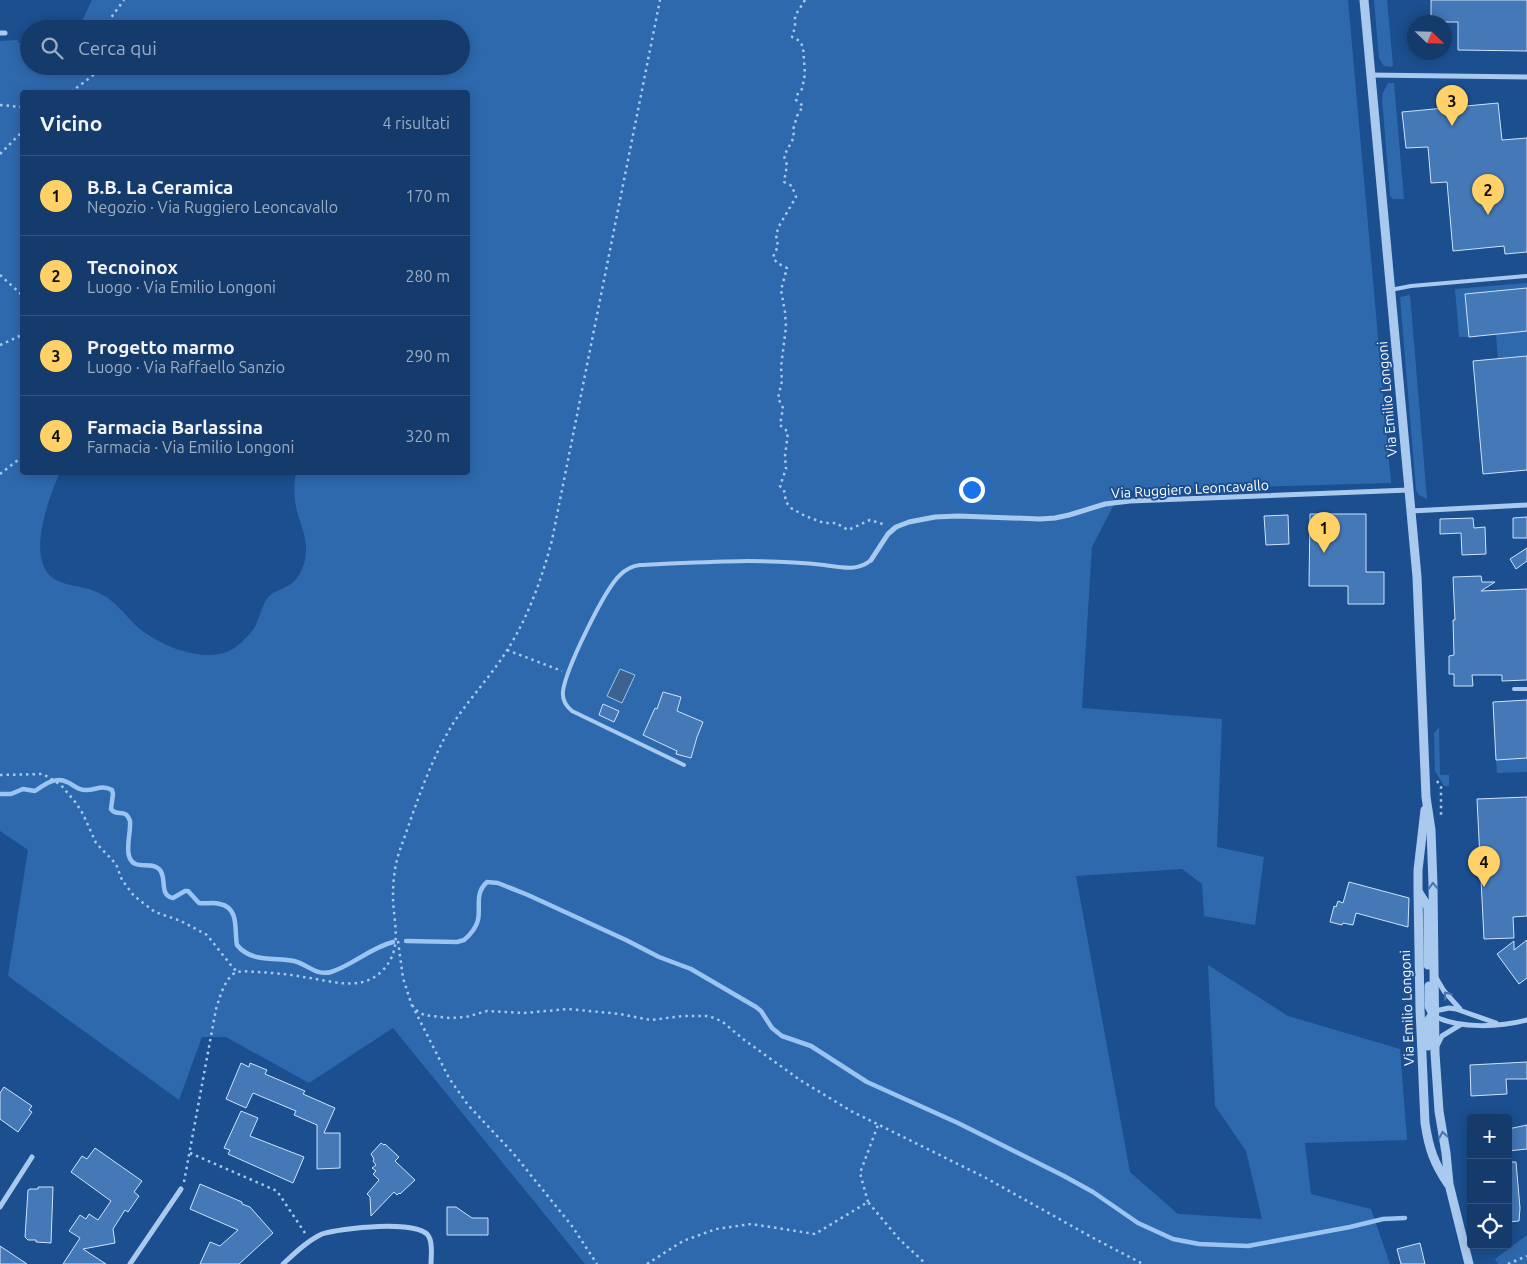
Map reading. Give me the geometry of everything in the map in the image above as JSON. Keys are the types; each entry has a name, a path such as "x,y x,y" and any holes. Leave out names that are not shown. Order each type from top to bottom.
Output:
{"street":[{"name":"Via Emilio Longoni","path":"1364,0 1411,511 1420,634 1426,797 1431,830 1433,876 1435,1053 1449,1184 1469,1264"},
{"path":"1370,75 1527,77"},
{"name":"Via Ruggiero Leoncavallo","path":"896,527 909,522 935,517 1055,518 1105,504 1130,501 1409,490"},
{"path":"1411,511 1527,505"},
{"path":"870,560 888,534 896,527"},
{"name":"Via Emilio Longoni","path":"1426,797 1419,861 1418,891 1420,1009 1425,1123 1436,1165 1449,1184"},
{"name":"Via Emilio Longoni","path":"1418,891 1428,907 1429,1006 1434,1014"},
{"path":"1434,974 1444,991 1465,1012"},
{"path":"1434,1014 1449,1008 1499,1024"},
{"path":"1434,1014 1448,1023 1499,1024 1527,1020"},
{"name":"Via Emilio Longoni","path":"1425,1123 1430,1106 1428,1021 1434,1014"},
{"path":"1435,1053 1442,1036 1453,1028 1464,1024"},
{"path":"0,1207 32,1157"},
{"path":"130,1264 181,1189"},
{"path":"283,1264 310,1241 334,1230 349,1228 413,1228 426,1232 430,1237 431,1264"},
{"path":"130,1264 138,1264"}],"lane":[{"path":"1390,290 1411,286 1527,276"},
{"path":"684,765 572,712 567,707 564,699 563,691 568,674 584,638 616,579 631,567 640,565 771,560 851,568 865,565 870,560"},
{"path":"1514,689 1527,689"}],"path":[{"path":"110,20 124,0"},
{"path":"597,1264 572,1226 513,1153 468,1105 454,1085 412,1006 403,978 393,918 393,894 396,864 400,850 430,770 454,723 507,650 519,630 535,596 552,540 660,0"},
{"path":"804,0 795,16 795,27 792,37 800,41 803,47 804,82 796,100 803,106 797,116 793,130 794,137 784,156 787,165 784,182 792,186 796,197 779,226 776,235 778,246 773,257 777,263 787,268 781,290 786,312 786,327 783,338 785,346 781,367 782,381 778,398 783,408 780,425 788,432 785,456 786,469 780,486 784,490 786,502 791,508 824,523 836,523 848,530 870,520 896,527"},
{"path":"74,90 93,75"},
{"path":"0,105 20,107"},
{"path":"0,154 20,134"},
{"path":"0,275 20,293"},
{"path":"0,345 20,335"},
{"path":"0,474 20,459"},
{"path":"507,650 568,674"},
{"path":"0,774 43,774 61,786 80,809 96,843 116,864 122,880 134,896 155,912 181,921 207,934 234,969 305,977 344,984 358,984 371,979 383,970 394,951 396,931"},
{"path":"181,1189 190,1153 218,1002 226,982 234,974 241,971"},
{"path":"412,1006 424,1015 450,1018 466,1017 487,1011 524,1012 568,1009 620,1014 651,1020 683,1016 706,1016 724,1023 743,1040 813,1088 878,1125 986,1178 1142,1264"},
{"path":"878,1125 860,1173 868,1202 899,1239 926,1264"},
{"path":"190,1153 277,1192 310,1241"},
{"path":"647,1264 684,1242 716,1229 751,1224 815,1234 868,1202"},
{"path":"1508,1264 1527,1256"}],"shaded area":[{"path":"92,0 1348,0 1391,483 1121,491 1092,547 1082,708 1222,719 1217,847 1264,857 1255,925 1204,916 1202,884 1182,869 1076,876 1130,1172 1178,1214 1262,1219 1246,1151 1215,1106 1208,965 1288,1016 1400,1049 1407,1140 1305,1143 1311,1194 1371,1209 1390,1264 585,1264 393,1028 309,1083 226,1037 202,1037 179,1100 8,976 28,850 0,831 0,41 18,40 18,43 20,43 20,75 470,75 470,20 82,20"},
{"path":"1374,0 1387,0 1393,65 1391,67 1384,66 1379,58"},
{"path":"1388,83 1394,83 1404,199 1393,199 1390,196 1382,99"},
{"path":"1527,283 1527,288 1465,294 1469,337 1459,337 1455,289"},
{"path":"1410,295 1427,499 1419,495 1416,490 1400,297"},
{"path":"1527,331 1527,356 1498,359 1496,334"},
{"path":"620,669 635,675 622,703 607,696"},
{"path":"1439,727 1440,775 1449,775 1449,786 1444,786 1435,771 1434,733"},
{"path":"1527,758 1527,772 1497,773 1496,760"},
{"path":"1527,1235 1527,1264 1498,1264 1495,1259 1508,1249 1512,1249 1512,1246"}],"building":[{"path":"1431,0 1527,0 1527,51 1458,50 1458,22 1452,22 1452,15 1431,15"},
{"path":"1498,103 1502,140 1527,138 1527,252 1505,254 1504,246 1453,251 1447,182 1431,183 1428,147 1406,148 1402,112"},
{"path":"1527,288 1527,331 1469,337 1465,294"},
{"path":"1527,356 1527,470 1483,474 1473,361"},
{"path":"1310,514 1366,514 1366,572 1384,572 1384,604 1348,604 1348,586 1309,586"},
{"path":"1288,515 1289,544 1266,545 1264,516"},
{"path":"1527,517 1527,538 1513,538 1513,518"},
{"path":"1473,518 1474,528 1485,527 1486,554 1462,555 1461,533 1440,534 1440,519"},
{"path":"1527,548 1527,561 1516,569 1510,559"},
{"path":"1481,576 1482,582 1495,582 1481,591 1527,589 1527,680 1502,681 1502,675 1472,675 1473,686 1454,686 1454,674 1449,674 1449,656 1454,655 1453,577"},
{"path":"663,692 681,697 677,711 703,722 691,758 676,754 677,751 643,735 655,708 657,709"},
{"path":"1527,700 1527,758 1496,760 1493,702"},
{"path":"603,704 619,711 614,722 599,715"},
{"path":"1527,797 1527,916 1513,917 1514,938 1484,939 1477,799"},
{"path":"1349,882 1409,898 1408,927 1356,913 1353,925 1330,922 1334,906 1336,907 1338,901 1343,903"},
{"path":"1527,940 1527,978 1519,984 1497,954 1514,941 1514,950"},
{"path":"1527,1062 1527,1079 1506,1079 1507,1094 1471,1096 1470,1065"},
{"path":"241,1063 249,1067 250,1063 267,1070 265,1074 305,1091 303,1094 335,1108 324,1133 340,1133 340,1168 317,1169 317,1125 294,1115 296,1111 253,1093 246,1108 226,1099"},
{"path":"4,1087 32,1106 29,1110 32,1112 18,1132 0,1119 0,1093"},
{"path":"241,1111 258,1118 250,1136 304,1157 293,1183 228,1154 230,1150 224,1148"},
{"path":"1527,1125 1527,1149 1512,1151 1512,1128"},
{"path":"381,1143 385,1144 399,1157 395,1161 415,1180 400,1194 397,1195 394,1192 371,1216 370,1197 367,1194 379,1180 373,1174 376,1171 372,1168 376,1165 371,1154"},
{"path":"95,1148 142,1181 134,1192 139,1196 128,1212 125,1210 113,1229 115,1243 83,1249 106,1264 63,1264 80,1238 69,1231 80,1215 86,1219 89,1214 98,1220 111,1201 71,1172 82,1156 87,1159"},
{"path":"1512,1162 1516,1162 1520,1208 1519,1221 1512,1222"},
{"path":"200,1184 250,1207 273,1233 239,1264 200,1264 210,1242 220,1246 238,1230 190,1209"},
{"path":"38,1187 53,1187 51,1243 36,1242 36,1240 28,1240 25,1237 28,1190 38,1189"},
{"path":"447,1207 456,1207 472,1218 488,1218 488,1235 447,1235"},
{"path":"1420,1243 1425,1264 1401,1264 1397,1249"},
{"path":"0,1246 27,1264 0,1264"}],"waterway":[{"path":"0,794 11,794 23,789 35,791 50,782 58,780 63,780 82,790 101,788 112,790 111,809 116,813 126,814 130,821 128,848 131,861 138,865 151,865 159,869 162,872 164,890 168,896 173,898 188,891 199,903 217,903 226,906 231,910 235,921 237,945 249,955 299,962 316,971 326,973 339,969 377,948 393,942"},
{"path":"406,941 457,942 464,940 473,931 477,923 479,896 483,887 487,882 498,883 626,940 659,957 691,969 756,1007 761,1011 772,1028 782,1036 811,1046 867,1082 958,1123 1064,1176 1093,1192 1138,1223 1173,1239 1199,1244 1248,1246 1383,1219 1405,1218"}],"place":[{"name":"Progetto marmo","path":"1452,126"},
{"name":"Tecnoinox","path":"1488,215"},
{"name":"B.B. La Ceramica","path":"1324,553"},
{"name":"Farmacia Barlassina","path":"1484,887"}]}
